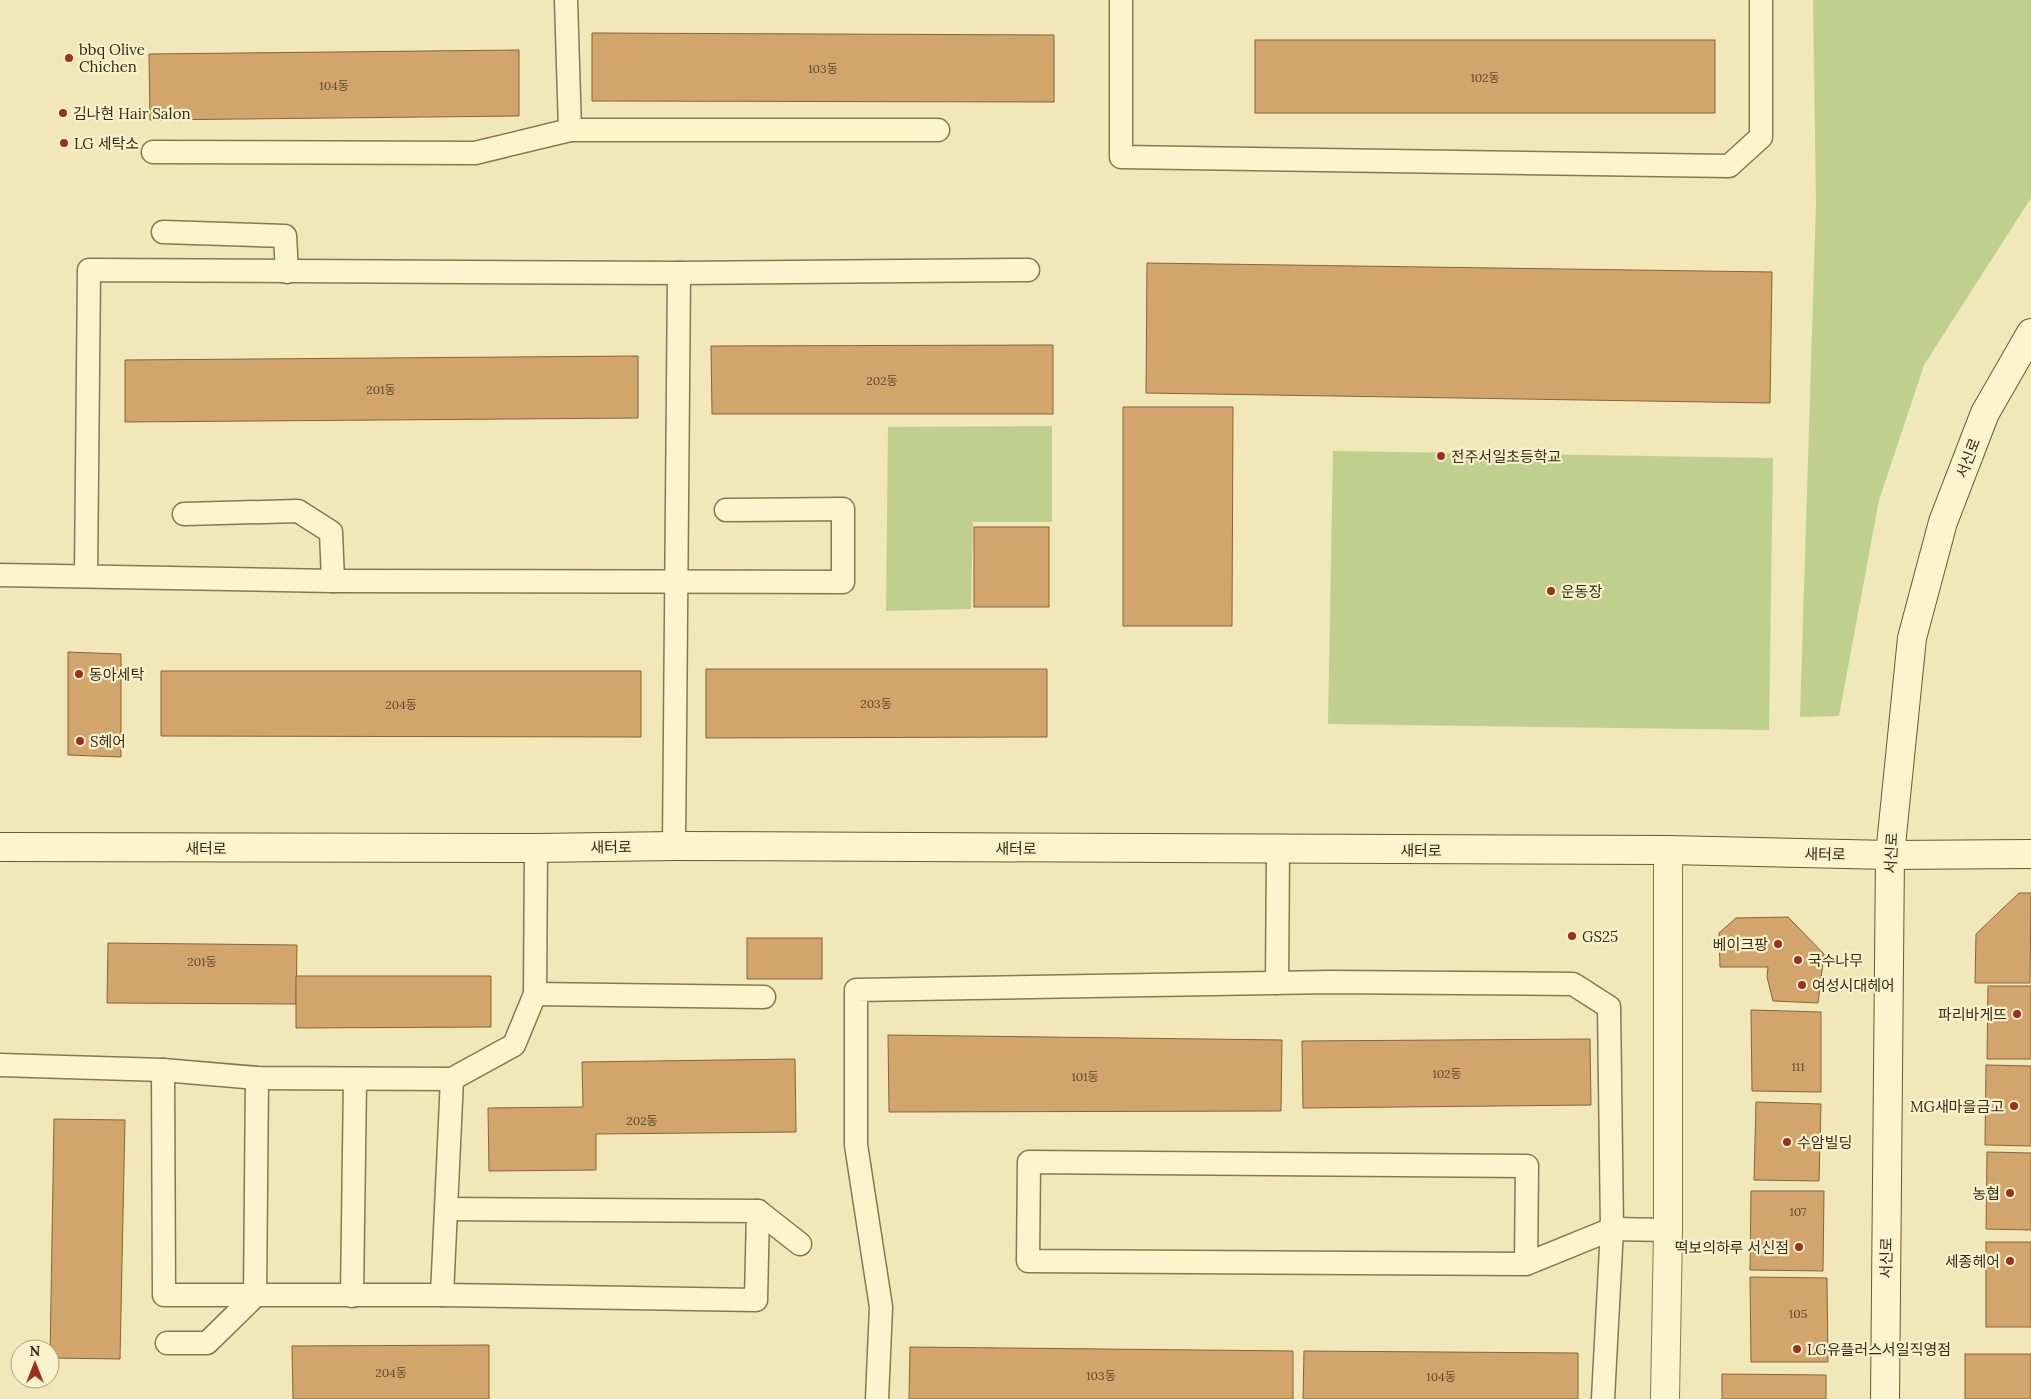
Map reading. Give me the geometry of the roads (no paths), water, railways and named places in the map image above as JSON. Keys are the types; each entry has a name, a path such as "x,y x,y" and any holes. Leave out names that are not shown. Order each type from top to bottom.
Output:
{"street":[{"name":"서신로","path":"1884,1399 1890,855 1912,638 1944,522 1985,413 2031,333"},
{"name":"새터로","path":"0,847 536,848 674,846 1278,850 1668,850 1890,855 2031,854"},
{"path":"1665,1399 1668,1230 1668,850"}],"lane":[{"path":"566,0 570,130"},
{"path":"1121,0 1121,157 1729,166 1762,137 1762,0"},
{"path":"153,152 476,154 570,130 938,130"},
{"path":"163,232 285,236 287,272"},
{"path":"86,576 89,270 679,273 1028,270"},
{"path":"674,846 679,273"},
{"path":"0,575 333,581 843,582 843,509 726,510"},
{"path":"184,514 298,511 331,532 333,581"},
{"path":"0,1065 163,1070 257,1078 452,1079 514,1045 534,994 536,848"},
{"path":"1277,983 1278,850"},
{"path":"877,1399 881,1307 856,1145 856,990 1277,983 1573,984 1609,1007 1612,1229 1603,1399"},
{"path":"534,994 764,997"},
{"path":"163,1070 164,1295 442,1295 756,1300 758,1211"},
{"path":"167,1343 207,1343 255,1296 257,1078"},
{"path":"442,1295 452,1079"},
{"path":"352,1296 355,1080"},
{"path":"1526,1264 1527,1166 1029,1162 1028,1261 1526,1264 1612,1229 1668,1230"},
{"path":"447,1209 758,1211 800,1244"}],"place":[{"name":"bbq Olive Chichen","path":"69,58"},
{"name":"김나현 Hair Salon","path":"63,113"},
{"name":"LG 세탁소","path":"64,143"},
{"name":"전주서일초등학교","path":"1441,456"},
{"name":"운동장","path":"1551,591"},
{"name":"동아세탁","path":"79,674"},
{"name":"S헤어","path":"80,741"},
{"name":"GS25","path":"1572,936"},
{"name":"베이크팡","path":"1778,944"},
{"name":"국수나무","path":"1798,960"},
{"name":"여성시대헤어","path":"1802,985"},
{"name":"파리바게뜨","path":"2017,1014"},
{"name":"MG새마을금고","path":"2014,1106"},
{"name":"수암빌딩","path":"1787,1142"},
{"name":"농협","path":"2010,1193"},
{"name":"떡보의하루 서신점","path":"1799,1247"},
{"name":"세종헤어","path":"2010,1261"},
{"name":"LG유플러스서일직영점","path":"1797,1349"}]}
